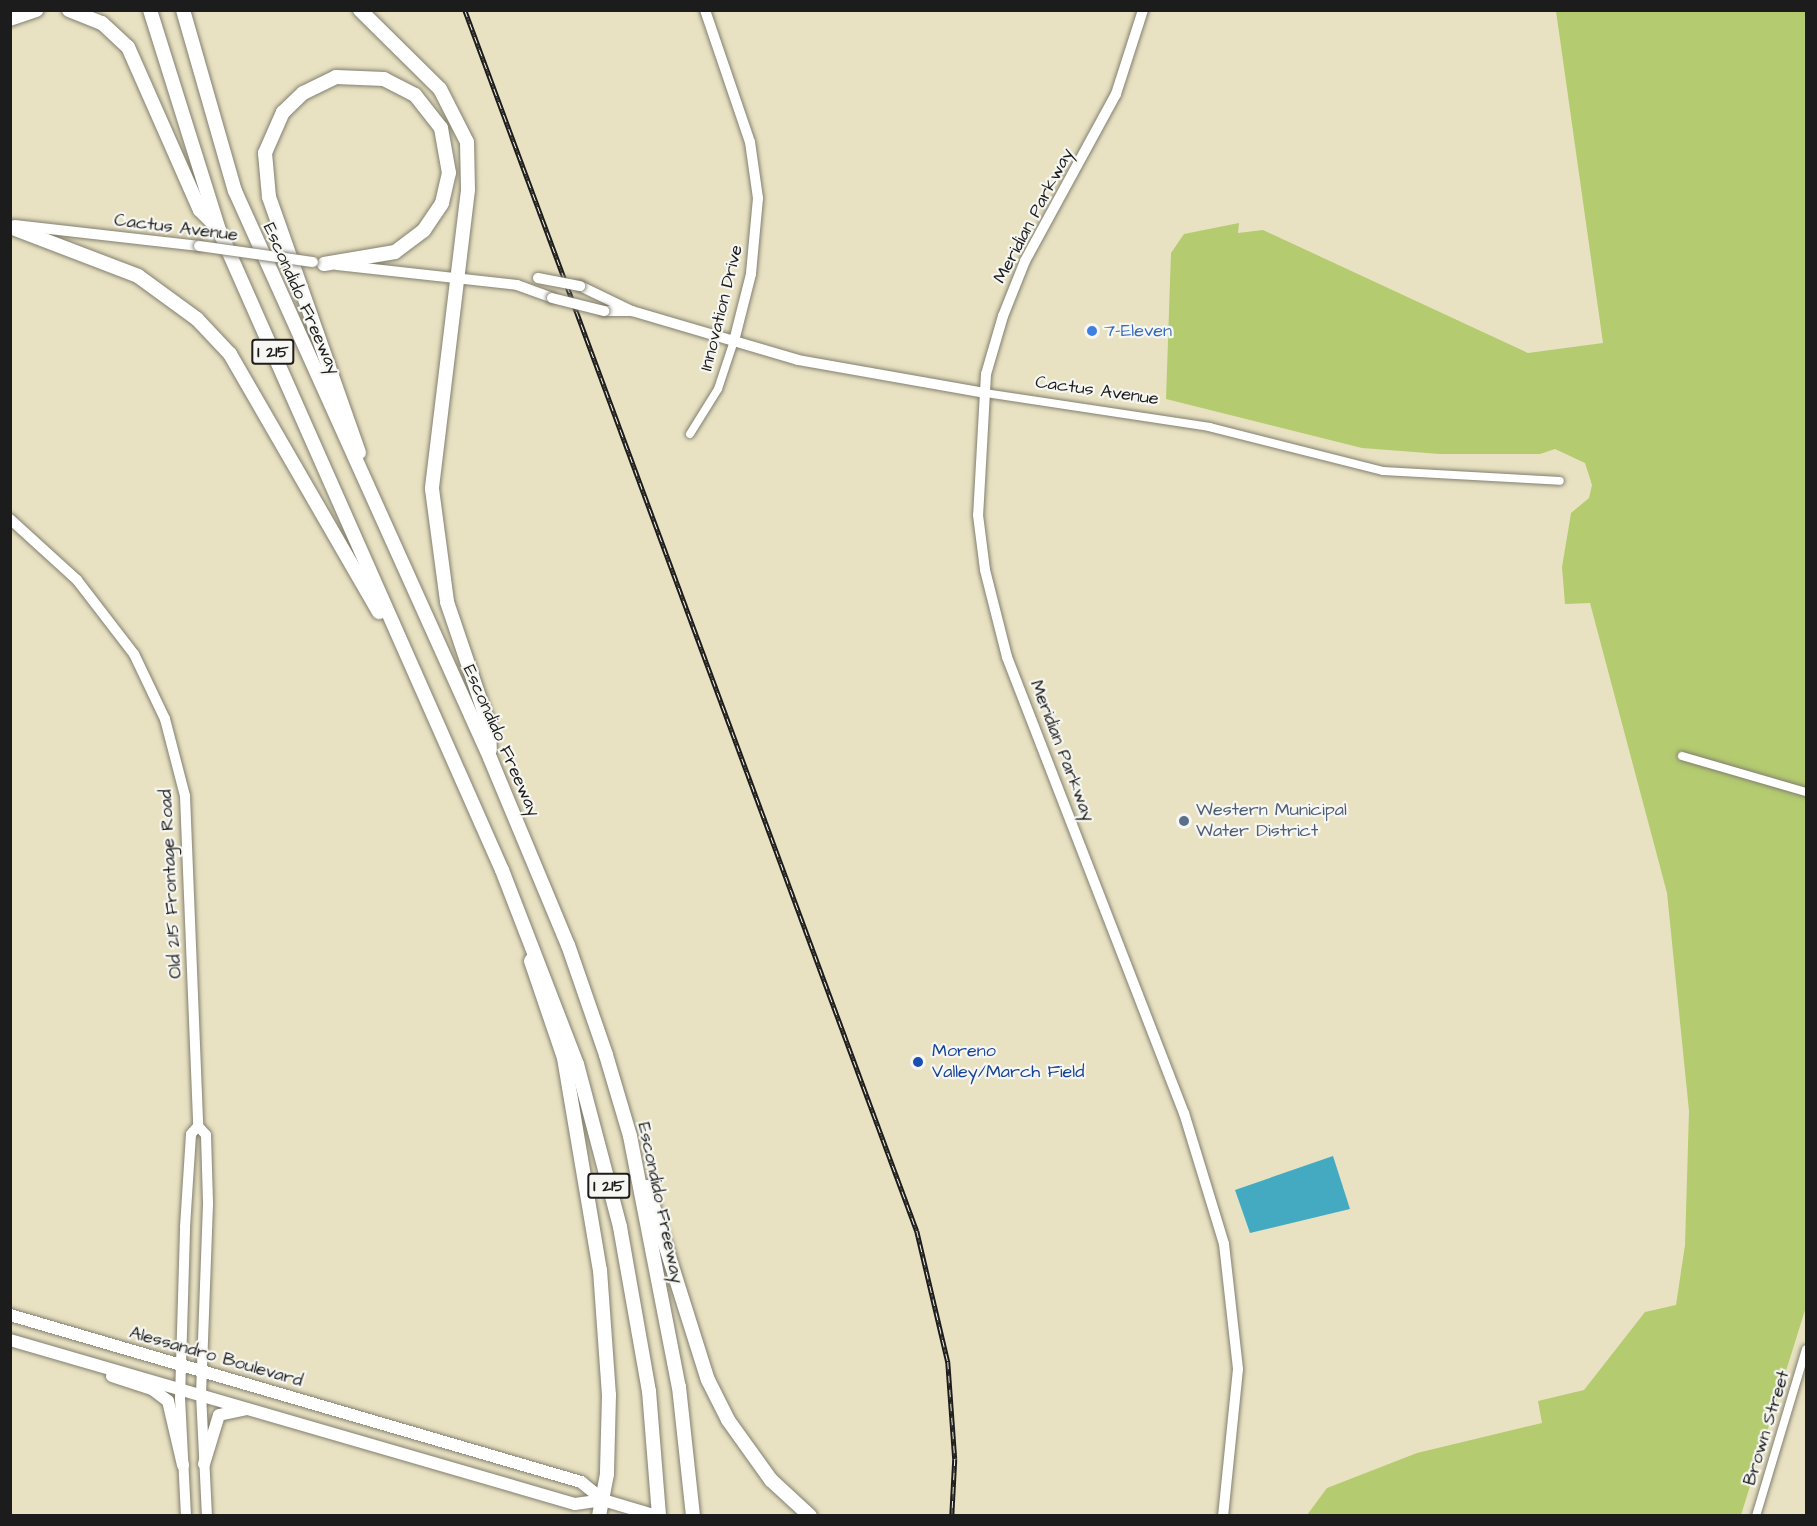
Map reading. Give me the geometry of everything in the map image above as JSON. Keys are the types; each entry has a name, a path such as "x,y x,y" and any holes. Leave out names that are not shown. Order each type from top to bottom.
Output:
{"highway":[{"path":"10,19 36,10"},
{"path":"69,10 102,23 128,47 200,210 219,230"},
{"name":"I 215","path":"150,10 219,230 502,870 577,1064 620,1227 649,1391 658,1515"},
{"name":"Escondido Freeway","path":"183,10 235,191 490,758 568,945 630,1136 679,1387 692,1482 693,1515"},
{"path":"360,10 440,89 461,123 470,162 457,279 435,436 433,518 447,602 489,726 490,758"},
{"path":"319,263 395,252 424,230 442,204 449,173 441,128 415,95 384,79 336,77 303,93 274,126 264,168 269,197 394,548"},
{"path":"10,226 138,276 196,319 230,354 419,684"},
{"path":"502,870 564,1058 584,1159 600,1270 609,1395 603,1500 599,1515"},
{"path":"630,1136 708,1380 748,1451 810,1515"},
{"path":"692,1482 700,1515"}],"main road":[{"name":"Innovation Drive","path":"705,10 750,142 758,198 752,274 734,341"},
{"name":"Meridian Parkway","path":"1143,10 1116,94 1017,277 993,345 985,393 978,514 998,626 1184,1113 1224,1244 1238,1369 1223,1515"},
{"name":"Cactus Avenue","path":"10,226 199,246 319,263 517,285 552,298 604,311 632,311"},
{"name":"Cactus Avenue","path":"517,285 538,278 603,293 632,311 848,371 985,393"},
{"name":"Old 215 Frontage Road","path":"10,519 77,580 134,654 171,738 185,796 190,866 198,1126 206,1135 208,1204 201,1394 207,1515"},
{"name":"Old 215 Frontage Road","path":"186,1515 180,1387 190,1134 198,1126"},
{"name":"Alessandro Boulevard","path":"10,1315 581,1482 603,1500"},
{"path":"10,1340 161,1394 175,1412 183,1466"},
{"path":"40,1350 180,1387 576,1504 603,1500 658,1515"},
{"path":"204,1464 219,1415 251,1408"}],"street":[{"name":"Innovation Drive","path":"690,434 709,408 734,341"},
{"name":"Cactus Avenue","path":"985,393 1209,427 1383,471 1560,481"},
{"path":"1683,756 1806,792"},
{"name":"Brown Street","path":"1756,1515 1806,1349"}],"green space":[{"path":"1556,11 1806,11 1806,1307 1741,1515 1307,1515 1327,1488 1417,1453 1542,1423 1538,1401 1584,1390 1645,1312 1676,1305 1685,1245 1689,1111 1667,893 1590,603 1565,604 1562,567 1571,513 1589,498 1592,485 1585,463 1555,449 1540,454 1440,454 1362,448 1166,399 1171,253 1184,234 1239,223 1238,233 1263,230 1528,353 1603,343"}],"water":[{"path":"1333,1156 1350,1209 1250,1233 1235,1190"}],"railway":[{"path":"465,10 917,1231 948,1362 955,1459 952,1516"}],"place":[{"name":"7-Eleven","path":"1092,331"},
{"name":"Western Municipal Water District","path":"1184,821"},
{"name":"Moreno Valley/March Field","path":"918,1062"}]}
